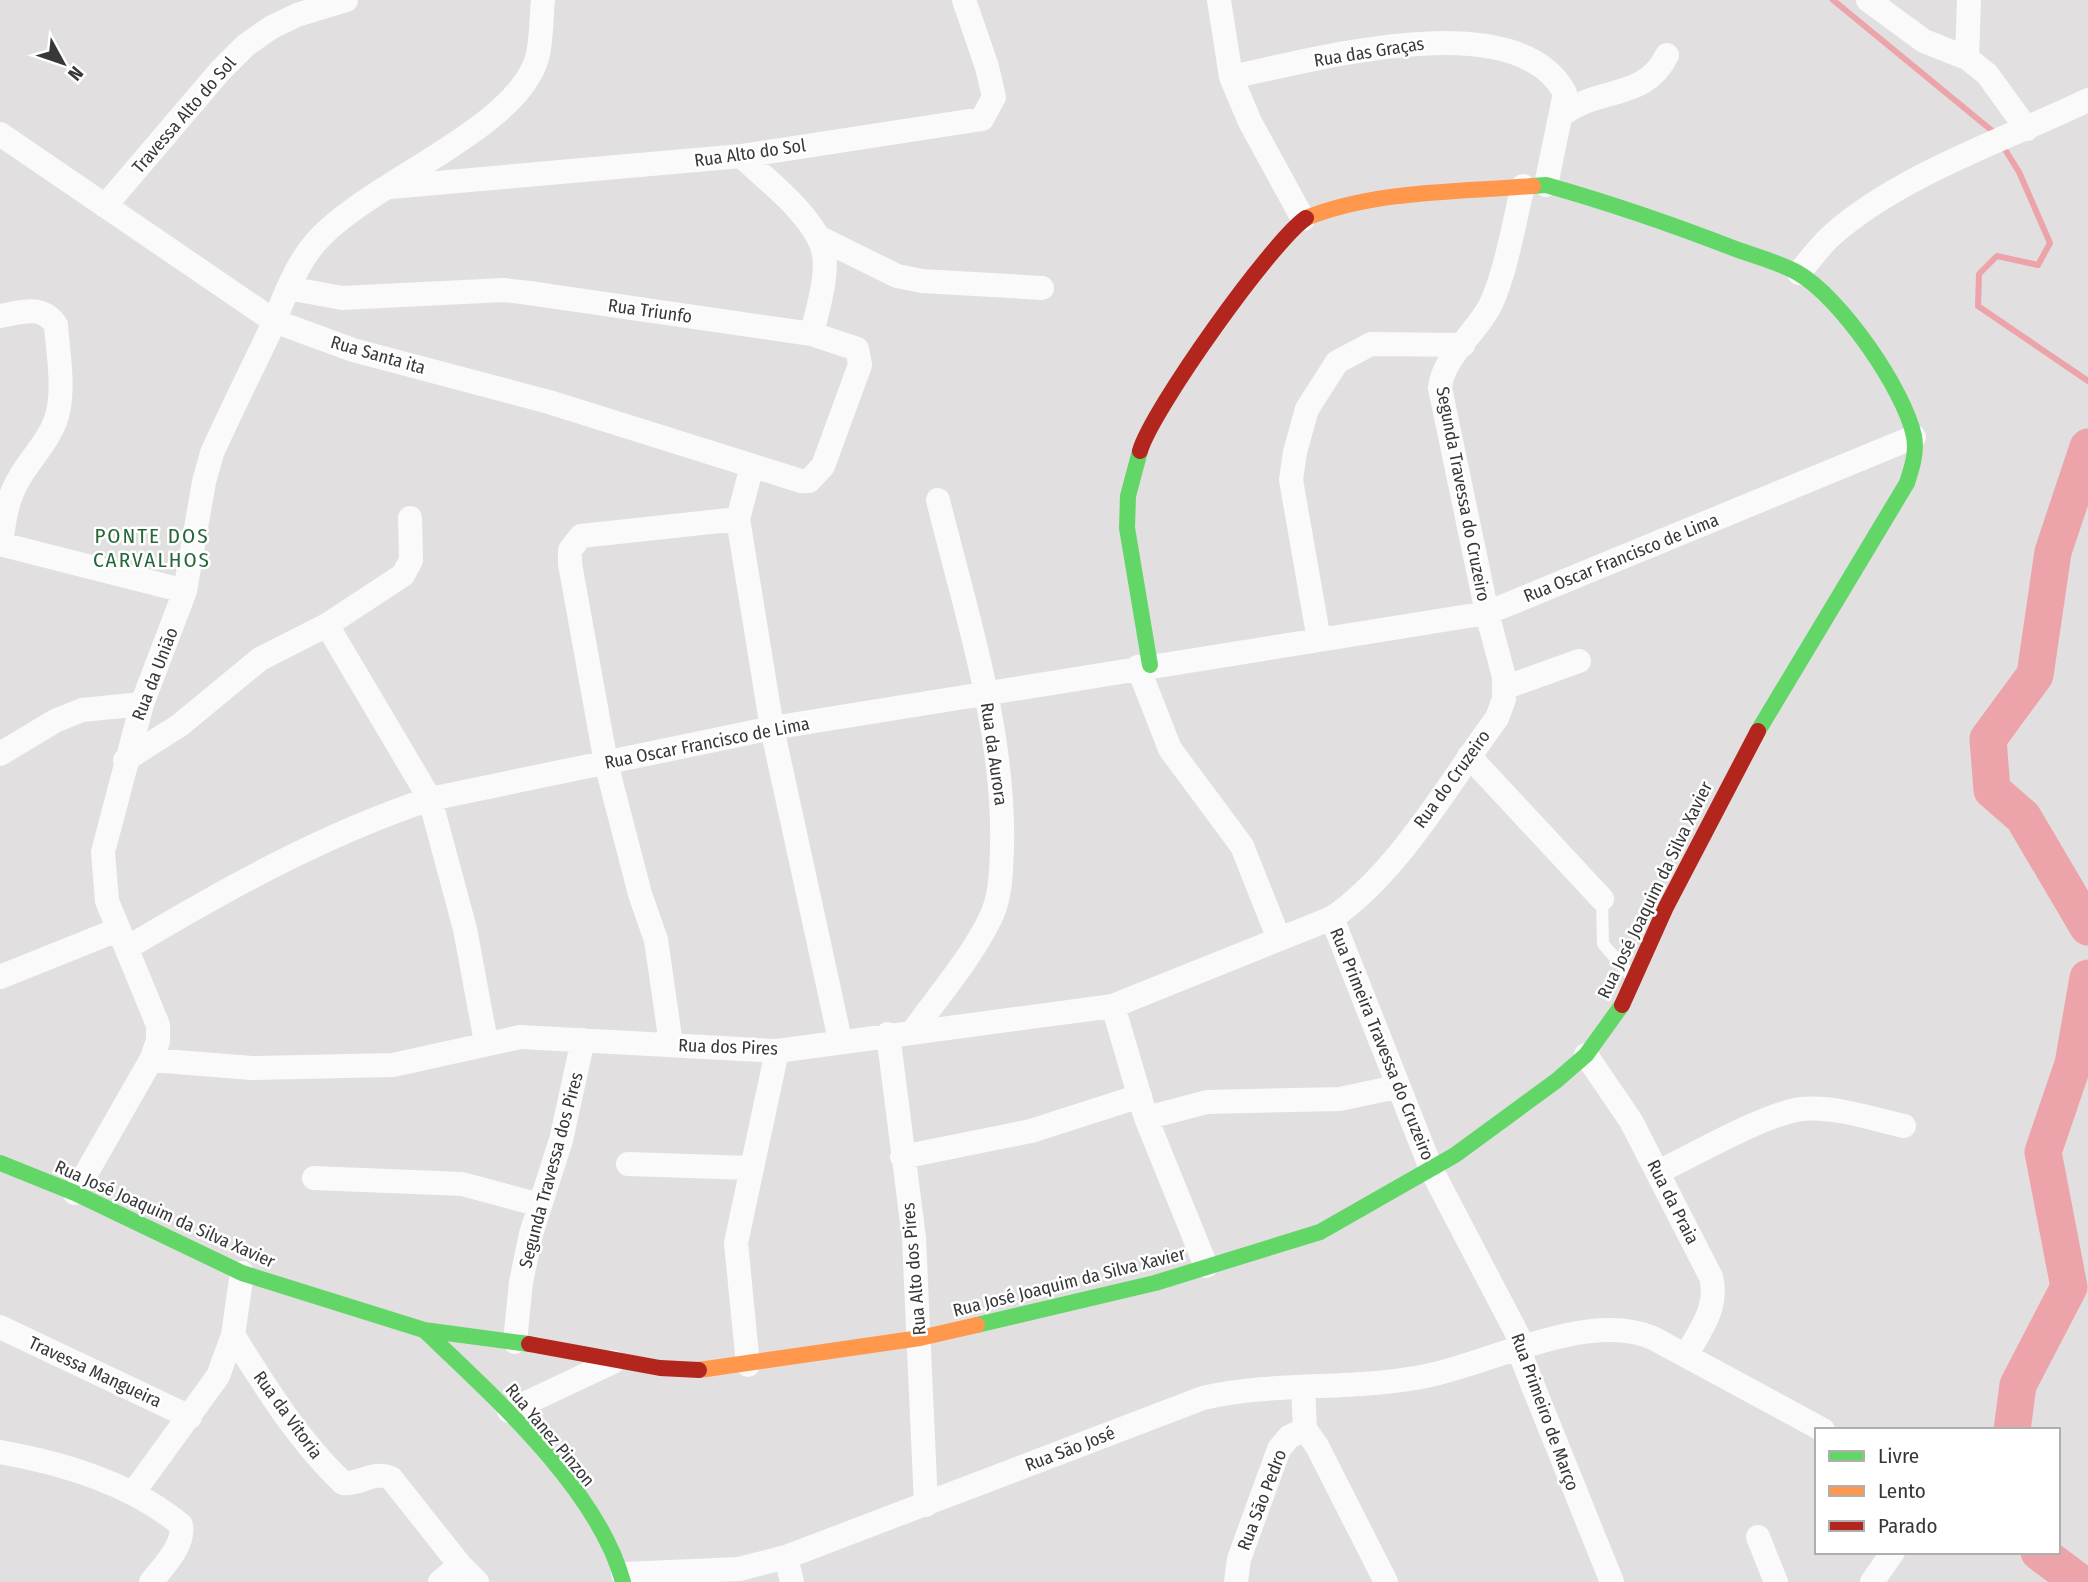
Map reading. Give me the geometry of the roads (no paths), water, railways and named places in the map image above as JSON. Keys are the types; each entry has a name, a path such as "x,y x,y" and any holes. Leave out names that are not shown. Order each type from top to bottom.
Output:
{"street":[{"name":"Travessa Alto do Sol","path":"105,206 220,71 246,45 297,15 346,0"},
{"path":"390,187 500,110 521,86 537,58 543,0"},
{"name":"Rua Alto do Sol","path":"390,187 741,156 982,119 994,97 988,67 964,0"},
{"path":"1219,0 1231,77 1250,122 1303,219"},
{"path":"1868,0 1924,41 1967,58 1987,74 2020,133"},
{"path":"1967,58 1969,0"},
{"name":"Rua das Graças","path":"1231,77 1424,42 1469,44 1525,58 1550,73 1565,93 1562,115 1534,186"},
{"path":"1562,115 1583,101 1652,78 1667,55"},
{"path":"1799,273 1830,237 1867,207 1905,185 2088,100"},
{"name":"Rua Santa ita","path":"0,134 274,321 353,350 562,406 801,481"},
{"path":"741,156 805,218 818,237 824,253 825,268 812,334"},
{"name":"Rua José Joaquim da Silva Xavier","path":"0,1163 75,1193 242,1273 424,1330 515,1342 613,1362 701,1370 920,1338 1155,1283 1320,1232 1432,1171 1586,1055 1609,1027 1690,859 1784,682 1907,483 1915,458 1914,437 1903,404 1883,367 1834,304 1799,273 1633,209 1534,186 1385,198 1328,209 1303,219 1267,260 1192,361 1145,434 1128,496 1127,528 1144,666"},
{"name":"Segunda Travessa do Cruzeiro","path":"1487,613 1440,388 1446,364 1475,331 1495,295 1534,186"},
{"name":"Rua da União","path":"75,1193 151,1060 158,1041 158,1025 122,939 102,877 103,852 125,760 142,704 185,591 204,481 212,453 301,262 337,220 362,201 390,187"},
{"path":"818,237 897,276 922,281 1042,288"},
{"name":"Rua Triunfo","path":"288,288 342,298 504,290 812,334 849,344 857,349 860,356 823,466 809,481 801,481"},
{"path":"0,316 32,310 43,311 56,325 60,398 50,432 12,493 4,516 1,544 185,591"},
{"path":"1319,640 1291,480 1307,409 1337,362 1371,344 1463,345"},
{"name":"Rua Oscar Francisco de Lima","path":"0,977 122,939 363,824 430,799 772,728 1144,666 1487,613 1914,437"},
{"path":"752,466 738,519 772,728 840,1040"},
{"name":"Rua da Aurora","path":"914,1030 989,921 998,896 1002,801 1000,766 986,694 938,500"},
{"path":"125,760 196,713 260,659 327,625 403,575 411,560 411,518"},
{"path":"671,1044 656,940 640,894 606,763 570,564 574,541 581,536 738,519"},
{"name":"Rua do Cruzeiro","path":"1332,918 1361,897 1384,873 1497,718 1504,699 1504,677 1487,613"},
{"path":"327,625 430,799 465,929 486,1042"},
{"path":"1504,688 1579,661"},
{"path":"1144,666 1170,749 1241,846 1279,939"},
{"path":"0,754 55,721 82,710 142,704"},
{"path":"1469,756 1602,899"},
{"name":"Rua dos Pires","path":"151,1060 252,1068 393,1065 486,1042 520,1037 777,1051 914,1030 1113,1006 1332,918"},
{"name":"Rua Primeira Travessa do Cruzeiro","path":"1332,918 1396,1087 1432,1171"},
{"path":"1113,1006 1143,1107 1206,1266"},
{"name":"Rua Alto dos Pires","path":"888,1034 914,1238 926,1504"},
{"name":"Segunda Travessa dos Pires","path":"515,1342 521,1282 540,1205 564,1128 583,1040"},
{"path":"748,1365 736,1243 777,1051"},
{"name":"Rua da Praia","path":"1586,1055 1619,1101 1712,1277 1715,1293 1707,1318 1686,1356"},
{"path":"902,1157 1143,1107 1207,1102 1340,1099 1396,1087"},
{"path":"1658,1172 1771,1119 1801,1110 1838,1111 1904,1126"},
{"path":"628,1164 750,1168"},
{"name":"Rua Primeiro de Março","path":"1432,1171 1523,1345 1522,1358 1612,1582"},
{"path":"314,1178 462,1184 540,1205"},
{"path":"133,1493 218,1376 233,1335 242,1273"},
{"name":"Travessa Mangueira","path":"0,1327 190,1417"},
{"name":"Rua São José","path":"623,1578 739,1569 786,1558 1203,1398 1231,1391 1393,1382 1428,1376 1523,1345 1607,1329 1633,1330 1819,1428"},
{"name":"Rua Yanez Pinzon","path":"424,1330 509,1411 595,1521 623,1578"},
{"name":"Rua da Vitoria","path":"233,1335 299,1437 343,1483 351,1484 378,1474 391,1478 468,1574"},
{"path":"509,1411 613,1362"},
{"name":"Rua São Pedro","path":"1303,1388 1305,1430 1317,1446 1386,1582"},
{"name":"Rua São Pedro","path":"1236,1582 1239,1559 1279,1449 1289,1437 1305,1430"},
{"path":"0,1452 47,1461 133,1493 176,1520 183,1532 178,1545 150,1582"},
{"path":"1758,1537 1776,1582"},
{"path":"1872,1582 1891,1554"},
{"path":"786,1558 792,1582"},
{"path":"440,1582 468,1574"}],"lane":[{"path":"1602,899 1602,944 1634,979"}],"waterway":[{"path":"1833,0 1996,134"},
{"path":"2001,143 2019,172 2050,243 2038,265 1997,256 1979,274 1978,306 2088,381"},
{"path":"2088,447 2053,552 2035,675 1988,739 1992,790 2023,817 2088,927"},
{"path":"2012,1428 2018,1385 2069,1287 2043,1152 2073,1064 2088,978"},
{"path":"2042,1554 2079,1582"}],"district":[{"name":"PONTE DOS CARVALHOS","path":"152,548"}]}
